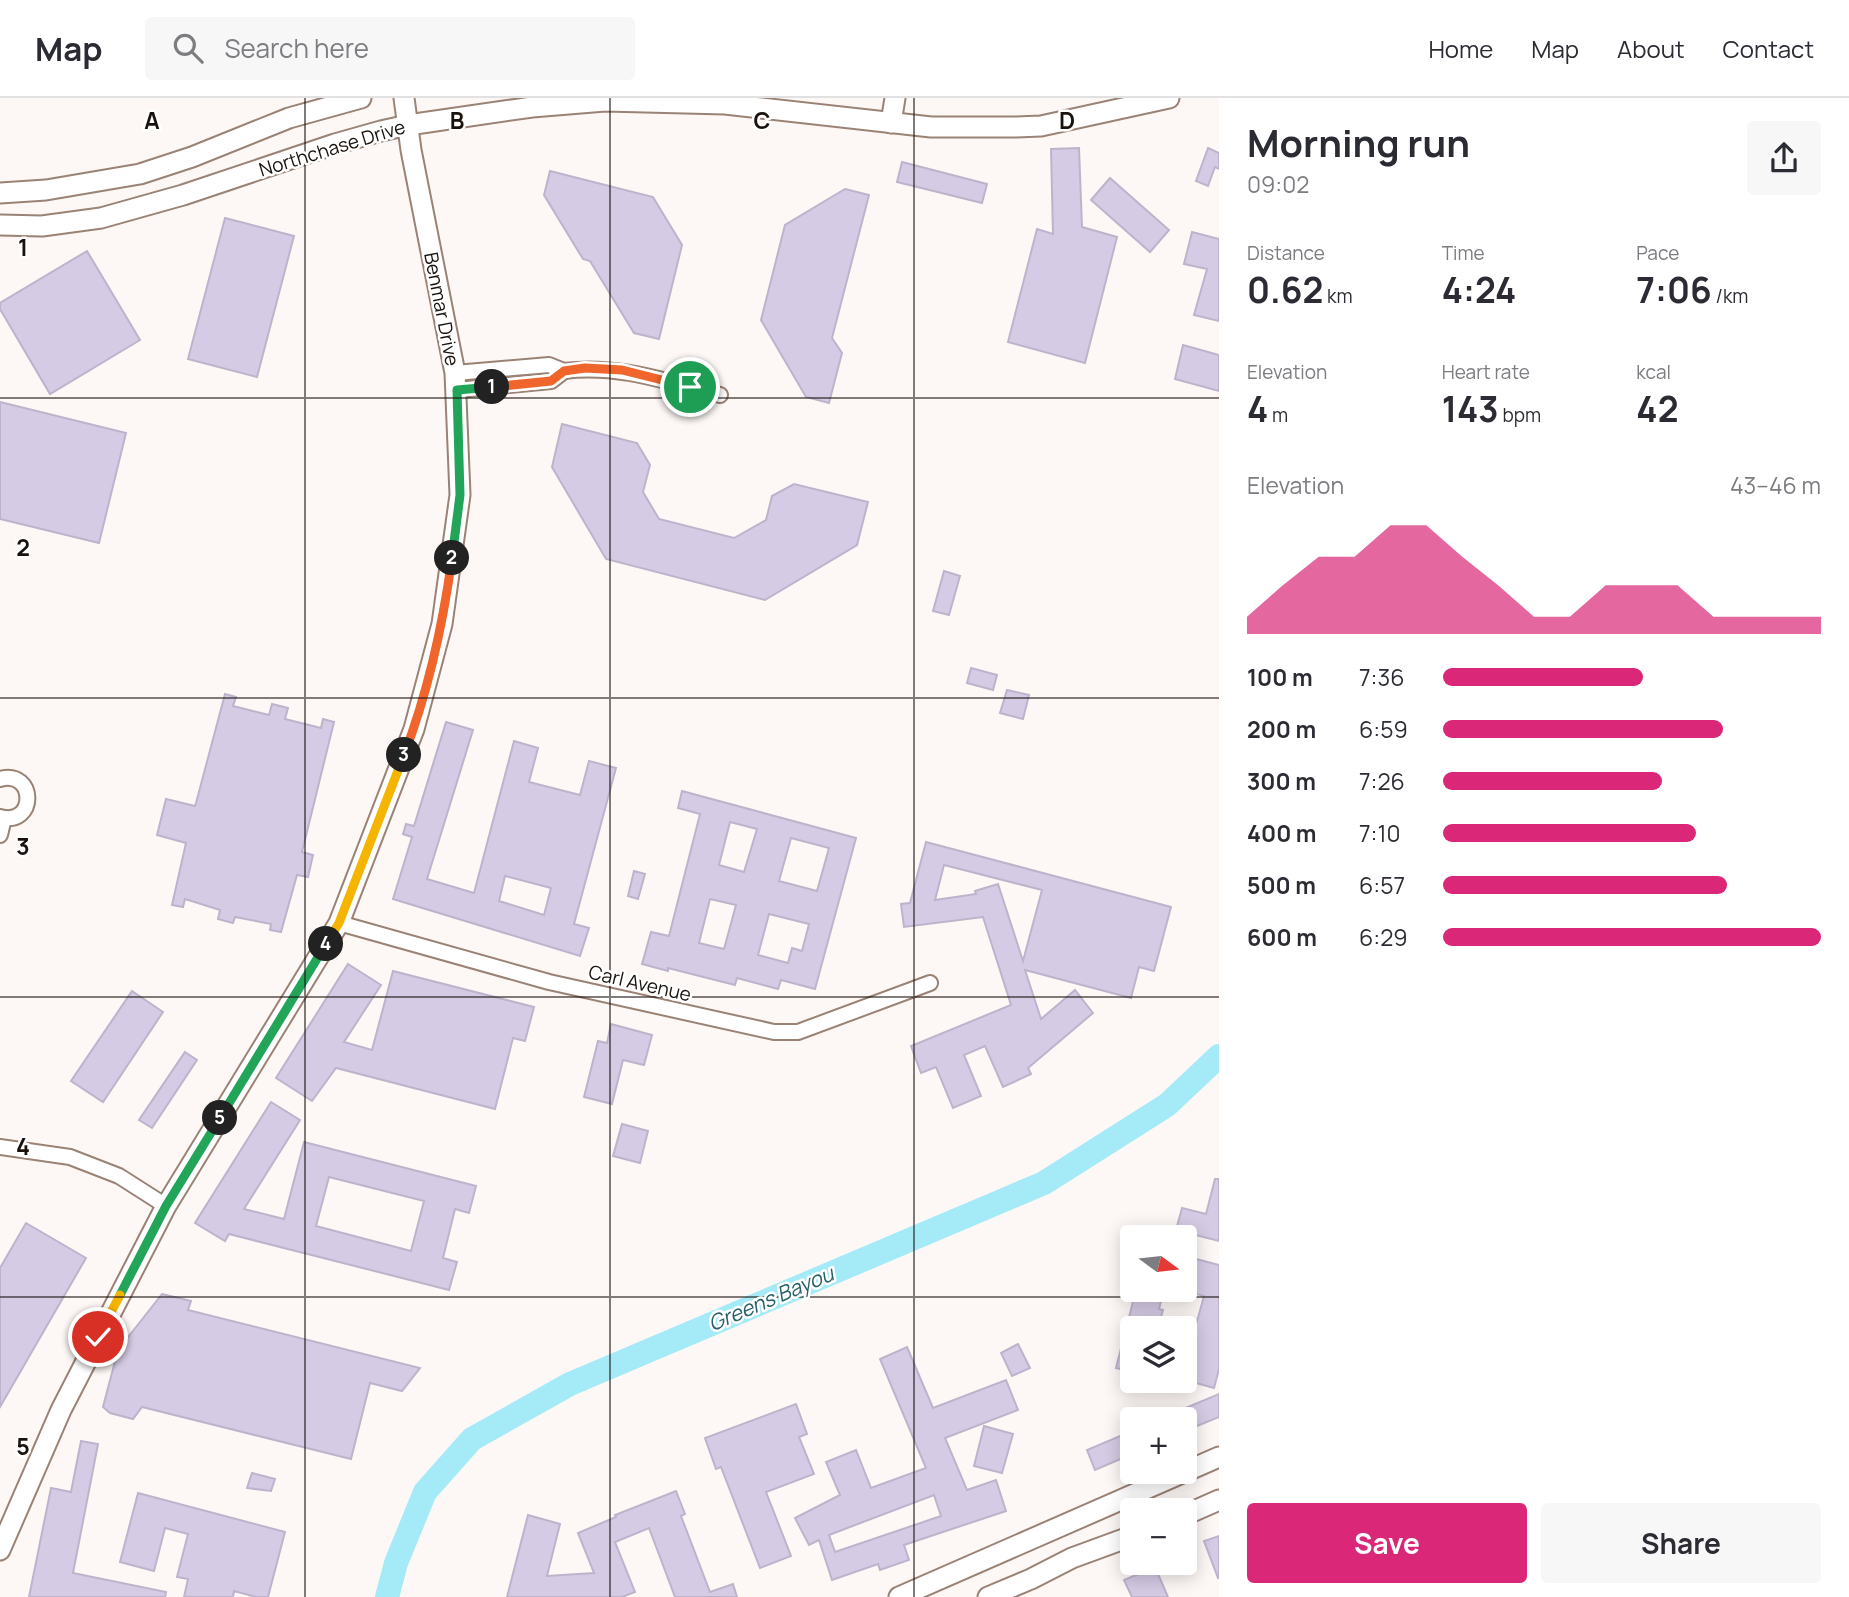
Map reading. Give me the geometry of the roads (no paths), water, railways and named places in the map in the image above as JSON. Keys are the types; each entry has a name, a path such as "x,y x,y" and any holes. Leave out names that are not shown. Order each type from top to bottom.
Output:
{"street":[{"name":"Northchase Drive","path":"0,193 46,190 140,174 192,157 289,118 361,98"},
{"name":"Benmar Drive","path":"0,1550 61,1410 166,1206 339,923 414,729 442,624 460,495 456,382 404,98"},
{"path":"891,123 895,98"},
{"name":"Northchase Drive","path":"0,225 42,226 101,218 199,190 335,144 408,125 532,107 605,101 736,102 931,127 1041,125 1169,98"},
{"path":"192,157 199,190"},
{"path":"456,382 549,365 564,371 585,368 622,370 720,395"},
{"path":"0,779 17,780 28,795 26,808 22,813 17,817 2,818 0,835"},
{"name":"Carl Avenue","path":"339,923 549,982 774,1032 798,1032 930,983"},
{"path":"0,1147 70,1157 119,1176 166,1206"},
{"path":"899,1597 1219,1457"},
{"path":"1197,1510 1219,1500"},
{"path":"1064,1525 1072,1558"},
{"path":"988,1597 1072,1558 1120,1540"}],"waterway":[{"name":"Greens Bayou","path":"387,1597 396,1563 425,1492 472,1439 570,1384 1044,1183 1167,1105 1219,1056"}]}
